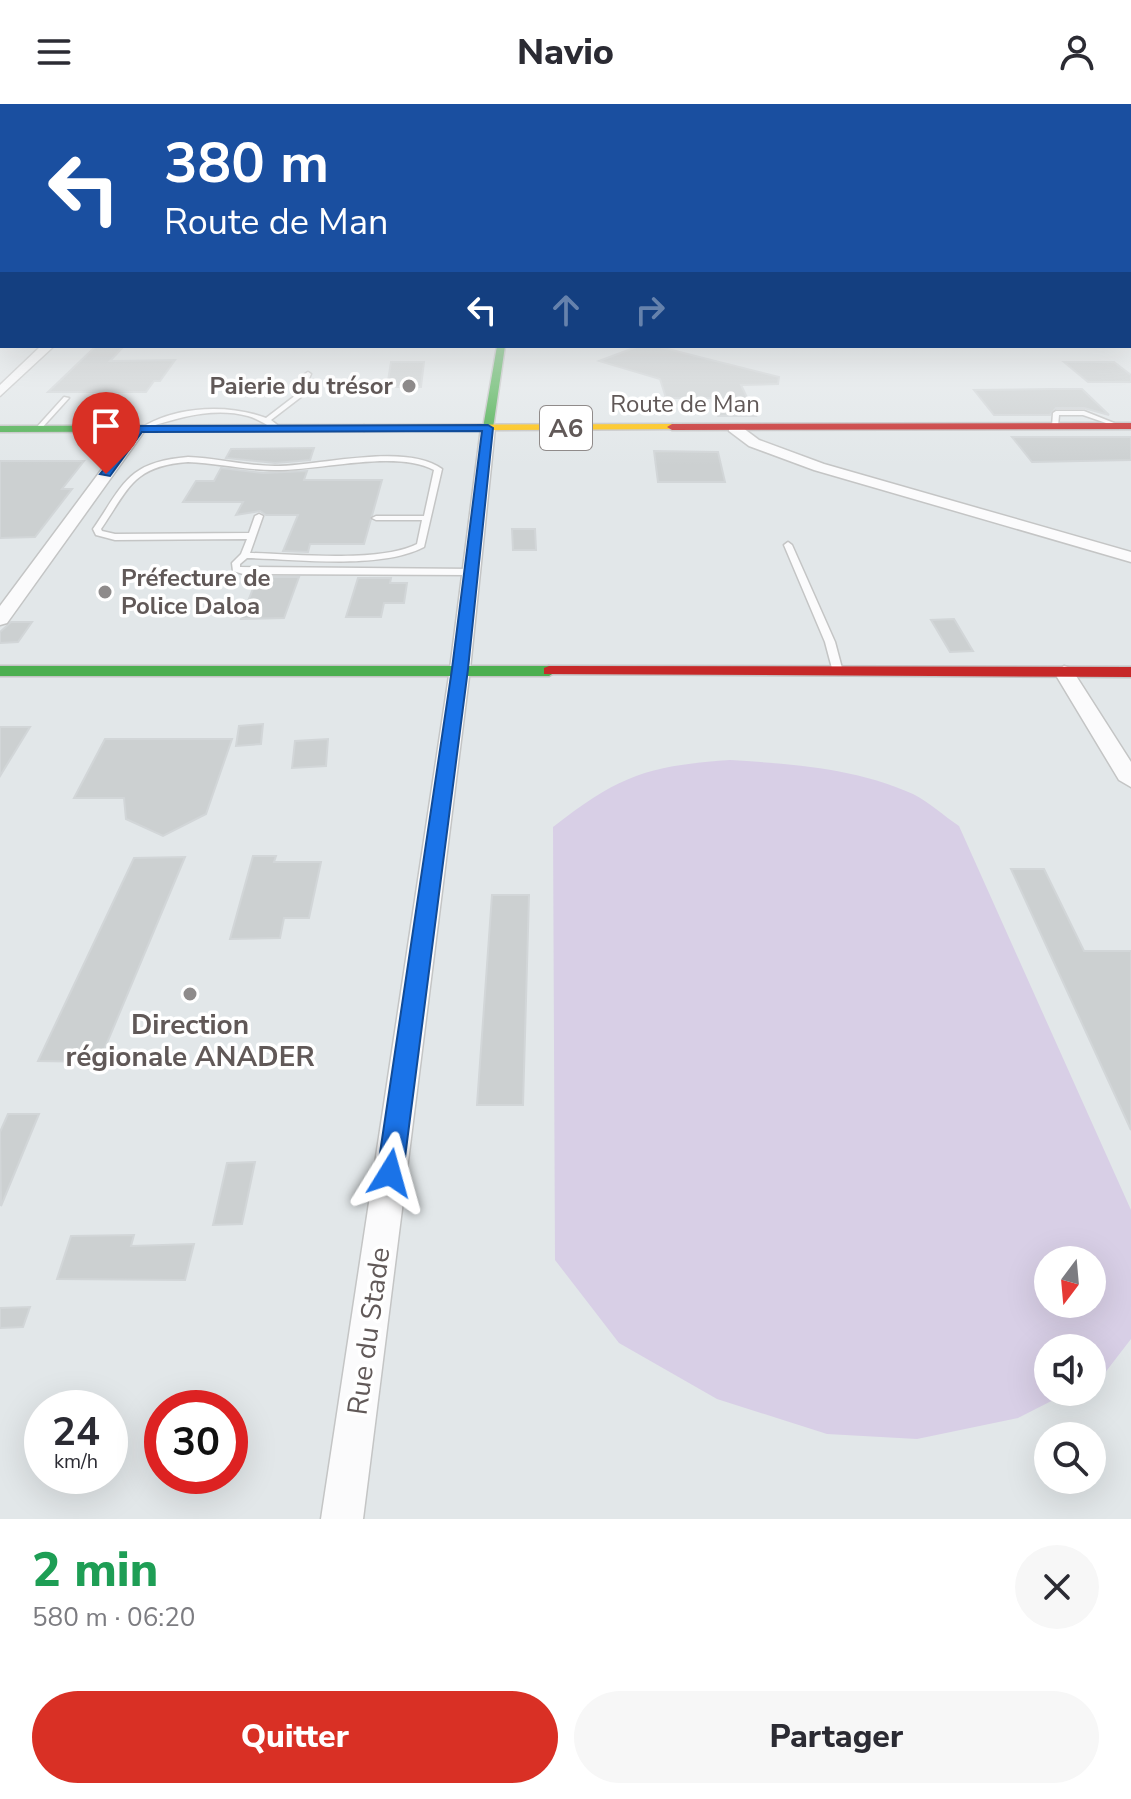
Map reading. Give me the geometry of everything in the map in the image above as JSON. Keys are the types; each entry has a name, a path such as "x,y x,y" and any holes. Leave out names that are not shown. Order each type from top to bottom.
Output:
{"main road":[{"path":"488,428 501,348"},
{"name":"Route de Man","path":"0,429 139,429 273,424 488,428 1124,426"},
{"path":"0,671 460,669 1131,672"}],"street":[{"path":"0,392 46,348"},
{"name":"Rue du Stade","path":"342,1519 460,669 488,428"},
{"path":"734,428 754,443 819,467 1131,557"},
{"path":"0,619 139,429"},
{"path":"1064,672 1131,780"}],"lane":[{"path":"273,424 290,406 308,374"},
{"path":"38,429 66,398"},
{"path":"245,555 400,555 421,545 438,469 429,463 326,461 263,468 226,461 168,462 138,473 97,529 115,537 250,536"},
{"path":"259,516 245,555 236,563 236,569 472,572"},
{"path":"376,518 427,518"},
{"path":"788,545 830,642 838,672"}],"shaded area":[{"path":"730,760 846,773 913,794 959,826 1131,1210 1131,1339 1106,1371 1106,1334 1034,1334 1034,1406 1042,1406 1018,1418 917,1439 827,1434 717,1399 619,1343 555,1260 553,827 597,795 617,785 636,776 677,766"}],"building":[{"path":"94,348 122,348 110,361 175,360 160,381 154,381 146,392 48,392"},
{"path":"634,348 664,348 779,377 778,384 741,385 756,416 718,416 711,398 666,398 660,379 599,361"},
{"path":"391,362 424,362 421,387 387,387"},
{"path":"1064,362 1114,362 1131,375 1131,382 1088,382"},
{"path":"1082,389 1109,415 1084,408 1056,408 1050,415 994,415 974,390"},
{"path":"1012,437 1131,437 1131,460 1032,462"},
{"path":"314,448 310,460 275,463 226,458 231,449"},
{"path":"654,451 718,452 725,482 658,482"},
{"path":"0,461 84,461 62,489 72,489 35,537 0,538"},
{"path":"221,468 263,473 307,471 304,480 382,480 364,544 310,544 308,552 283,551 298,515 266,515 260,511 236,515 243,502 183,502 196,481 214,481"},
{"path":"512,529 535,529 536,550 513,550"},
{"path":"273,577 299,577 284,618 241,619 256,581 271,581"},
{"path":"358,578 391,578 390,583 407,583 404,603 384,603 381,617 346,617"},
{"path":"954,619 973,651 950,652 931,620"},
{"path":"11,622 32,622 18,642 0,643 0,632"},
{"path":"263,724 261,744 236,746 239,726"},
{"path":"0,727 30,727 0,776"},
{"path":"105,739 232,739 206,814 163,836 126,819 124,798 74,798"},
{"path":"328,739 326,766 292,768 295,741"},
{"path":"253,856 276,856 274,862 321,862 309,918 284,918 280,938 230,939"},
{"path":"185,857 99,1062 38,1061 134,858"},
{"path":"1011,869 1044,869 1084,951 1131,951 1131,1130"},
{"path":"492,895 529,895 523,1105 477,1105"},
{"path":"8,1114 39,1114 1,1206 0,1132"},
{"path":"255,1162 242,1224 213,1225 227,1163"},
{"path":"134,1235 131,1246 194,1244 185,1280 57,1279 71,1236"},
{"path":"30,1307 23,1327 0,1328 0,1308"}],"traffic: fast":[{"path":"488,428 501,348"},
{"path":"0,429 364,428"},
{"path":"0,671 549,671"}],"traffic: slow":[{"path":"364,428 672,427"}],"traffic: jam":[{"path":"672,427 1131,426"},
{"path":"549,671 1131,672"}],"place":[{"name":"Paierie du trésor","path":"409,386"},
{"name":"Préfecture de Police Daloa","path":"105,592"},
{"name":"Direction régionale ANADER","path":"190,994"}],"route":[{"path":"106,474 139,429 488,428 460,669 390,1173"}]}
